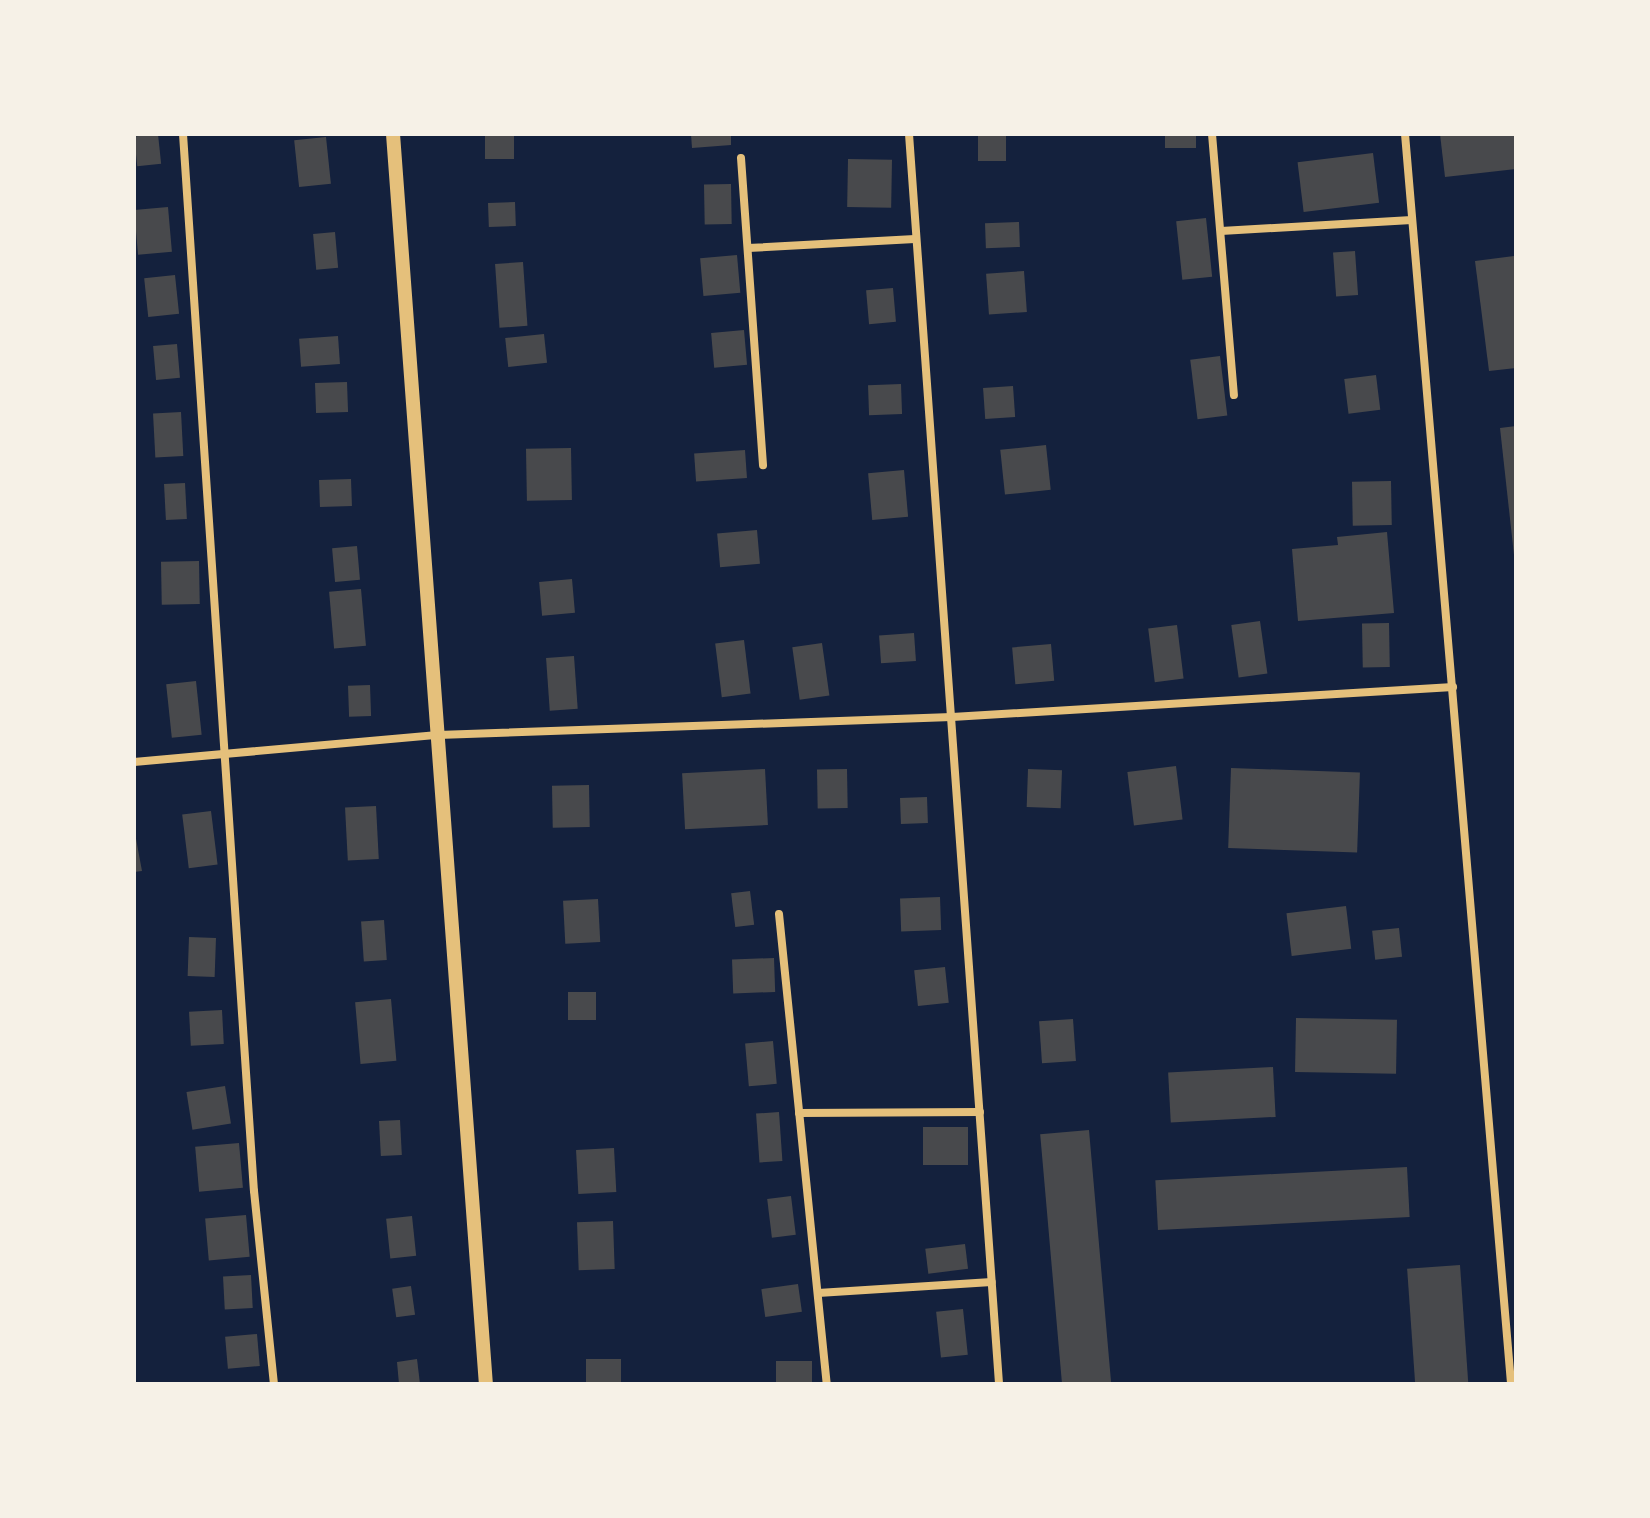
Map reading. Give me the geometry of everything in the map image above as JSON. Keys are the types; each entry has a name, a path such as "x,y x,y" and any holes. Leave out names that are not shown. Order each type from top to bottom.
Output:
{"street":[{"path":"183,134 223,754 274,1384"},
{"path":"393,134 486,1384"},
{"path":"909,134 999,1384"},
{"path":"1212,134 1234,395"},
{"path":"1405,134 1511,1384"},
{"path":"741,158 763,465"},
{"path":"1221,231 1412,220"},
{"path":"748,248 915,239"},
{"path":"134,762 438,735 952,717 1453,687"},
{"path":"779,914 827,1384"},
{"path":"799,1113 980,1112"},
{"path":"818,1293 992,1282"}],"building":[{"path":"158,134 161,164 137,166 134,137"},
{"path":"485,134 514,134 514,159 485,159"},
{"path":"691,134 731,134 731,145 692,148"},
{"path":"978,134 1006,134 1006,161 978,161"},
{"path":"1165,134 1196,134 1196,148 1165,148"},
{"path":"1440,134 1516,134 1516,169 1445,177"},
{"path":"326,137 331,184 299,187 294,140"},
{"path":"1373,153 1379,203 1304,212 1298,162"},
{"path":"848,159 892,160 891,208 847,207"},
{"path":"704,184 731,184 732,224 705,224"},
{"path":"515,202 516,226 489,227 488,203"},
{"path":"168,207 172,252 138,255 134,210"},
{"path":"1206,218 1212,277 1182,280 1176,221"},
{"path":"1019,222 1020,247 986,248 985,223"},
{"path":"335,232 338,268 316,270 313,234"},
{"path":"1355,251 1358,295 1336,296 1333,253"},
{"path":"737,255 740,293 703,296 700,258"},
{"path":"1514,256 1516,368 1489,371 1475,261"},
{"path":"523,262 527,326 500,328 495,264"},
{"path":"1024,271 1027,312 989,315 986,274"},
{"path":"175,275 179,314 148,317 144,278"},
{"path":"893,288 896,322 869,324 866,290"},
{"path":"744,330 747,365 714,368 711,333"},
{"path":"544,334 547,363 508,367 505,338"},
{"path":"338,336 340,364 301,367 299,339"},
{"path":"177,344 180,378 156,380 153,346"},
{"path":"1220,356 1227,416 1198,419 1190,360"},
{"path":"1376,375 1380,410 1349,414 1344,379"},
{"path":"347,382 348,412 316,413 315,383"},
{"path":"901,384 902,414 869,415 868,385"},
{"path":"1013,386 1015,417 985,419 983,388"},
{"path":"181,412 183,456 155,457 153,413"},
{"path":"1516,426 1516,555 1514,555 1500,428"},
{"path":"1046,445 1051,490 1005,495 1000,450"},
{"path":"571,448 572,500 527,501 526,449"},
{"path":"745,450 747,478 696,481 694,454"},
{"path":"904,470 908,517 872,520 868,473"},
{"path":"351,479 352,506 320,507 319,480"},
{"path":"1391,481 1392,525 1353,526 1352,482"},
{"path":"185,483 187,519 166,520 164,484"},
{"path":"757,530 760,564 720,567 717,533"},
{"path":"1387,532 1394,613 1298,621 1292,549 1338,545 1337,537"},
{"path":"357,546 360,580 335,582 332,548"},
{"path":"199,561 200,604 162,605 161,562"},
{"path":"572,579 575,613 542,616 539,582"},
{"path":"361,589 366,646 334,649 329,592"},
{"path":"1260,621 1267,673 1239,678 1231,625"},
{"path":"1362,623 1389,623 1390,667 1363,667"},
{"path":"1177,625 1184,679 1155,682 1148,629"},
{"path":"914,633 916,661 881,663 879,635"},
{"path":"744,640 751,694 722,697 715,644"},
{"path":"822,643 829,695 800,700 792,647"},
{"path":"1051,644 1054,681 1015,684 1012,647"},
{"path":"574,656 578,709 550,711 546,658"},
{"path":"196,681 202,735 172,738 166,684"},
{"path":"370,685 371,716 349,717 348,686"},
{"path":"1176,766 1183,820 1134,826 1127,772"},
{"path":"1231,768 1360,773 1357,852 1228,848"},
{"path":"765,769 768,825 685,829 682,773"},
{"path":"847,769 848,808 818,809 817,770"},
{"path":"1028,769 1062,770 1061,808 1027,807"},
{"path":"589,785 590,827 553,828 552,786"},
{"path":"927,797 928,823 901,824 900,798"},
{"path":"376,806 379,859 348,861 345,808"},
{"path":"211,811 218,865 189,868 182,815"},
{"path":"134,828 142,871 134,872"},
{"path":"750,891 754,925 735,927 731,893"},
{"path":"940,897 941,930 901,931 900,898"},
{"path":"598,899 600,942 565,944 563,901"},
{"path":"1346,906 1351,949 1292,956 1286,913"},
{"path":"384,920 387,960 364,962 361,922"},
{"path":"1399,928 1402,957 1375,960 1372,931"},
{"path":"189,937 216,938 215,977 188,976"},
{"path":"774,958 775,992 733,993 732,959"},
{"path":"945,967 949,1003 918,1006 914,970"},
{"path":"568,992 596,992 596,1020 568,1020"},
{"path":"391,999 396,1061 361,1064 355,1002"},
{"path":"222,1010 224,1044 191,1046 189,1012"},
{"path":"1296,1018 1397,1020 1396,1074 1295,1072"},
{"path":"1073,1019 1076,1061 1042,1063 1039,1021"},
{"path":"773,1041 777,1084 749,1086 745,1043"},
{"path":"1273,1067 1276,1117 1171,1122 1168,1072"},
{"path":"225,1086 231,1124 192,1130 186,1092"},
{"path":"779,1112 782,1161 759,1162 756,1114"},
{"path":"400,1120 402,1155 381,1156 379,1121"},
{"path":"923,1127 968,1127 968,1165 923,1165"},
{"path":"1089,1130 1111,1383 1062,1384 1040,1134"},
{"path":"239,1143 243,1188 199,1192 195,1147"},
{"path":"614,1148 616,1192 578,1194 576,1150"},
{"path":"1407,1167 1410,1217 1158,1230 1155,1180"},
{"path":"791,1196 796,1235 772,1238 767,1199"},
{"path":"246,1215 250,1257 209,1260 205,1219"},
{"path":"412,1216 416,1256 390,1258 386,1219"},
{"path":"613,1221 615,1269 579,1270 577,1222"},
{"path":"965,1244 968,1269 928,1274 925,1249"},
{"path":"1460,1265 1468,1384 1415,1384 1407,1269"},
{"path":"251,1275 253,1308 225,1309 223,1276"},
{"path":"798,1284 802,1312 765,1317 761,1289"},
{"path":"411,1286 415,1315 396,1317 392,1289"},
{"path":"963,1309 968,1355 941,1358 936,1312"},
{"path":"257,1334 260,1366 228,1369 225,1337"},
{"path":"417,1359 420,1384 399,1384 397,1362"},
{"path":"586,1359 621,1359 621,1384 586,1384"},
{"path":"776,1361 812,1361 812,1384 776,1384"}]}
